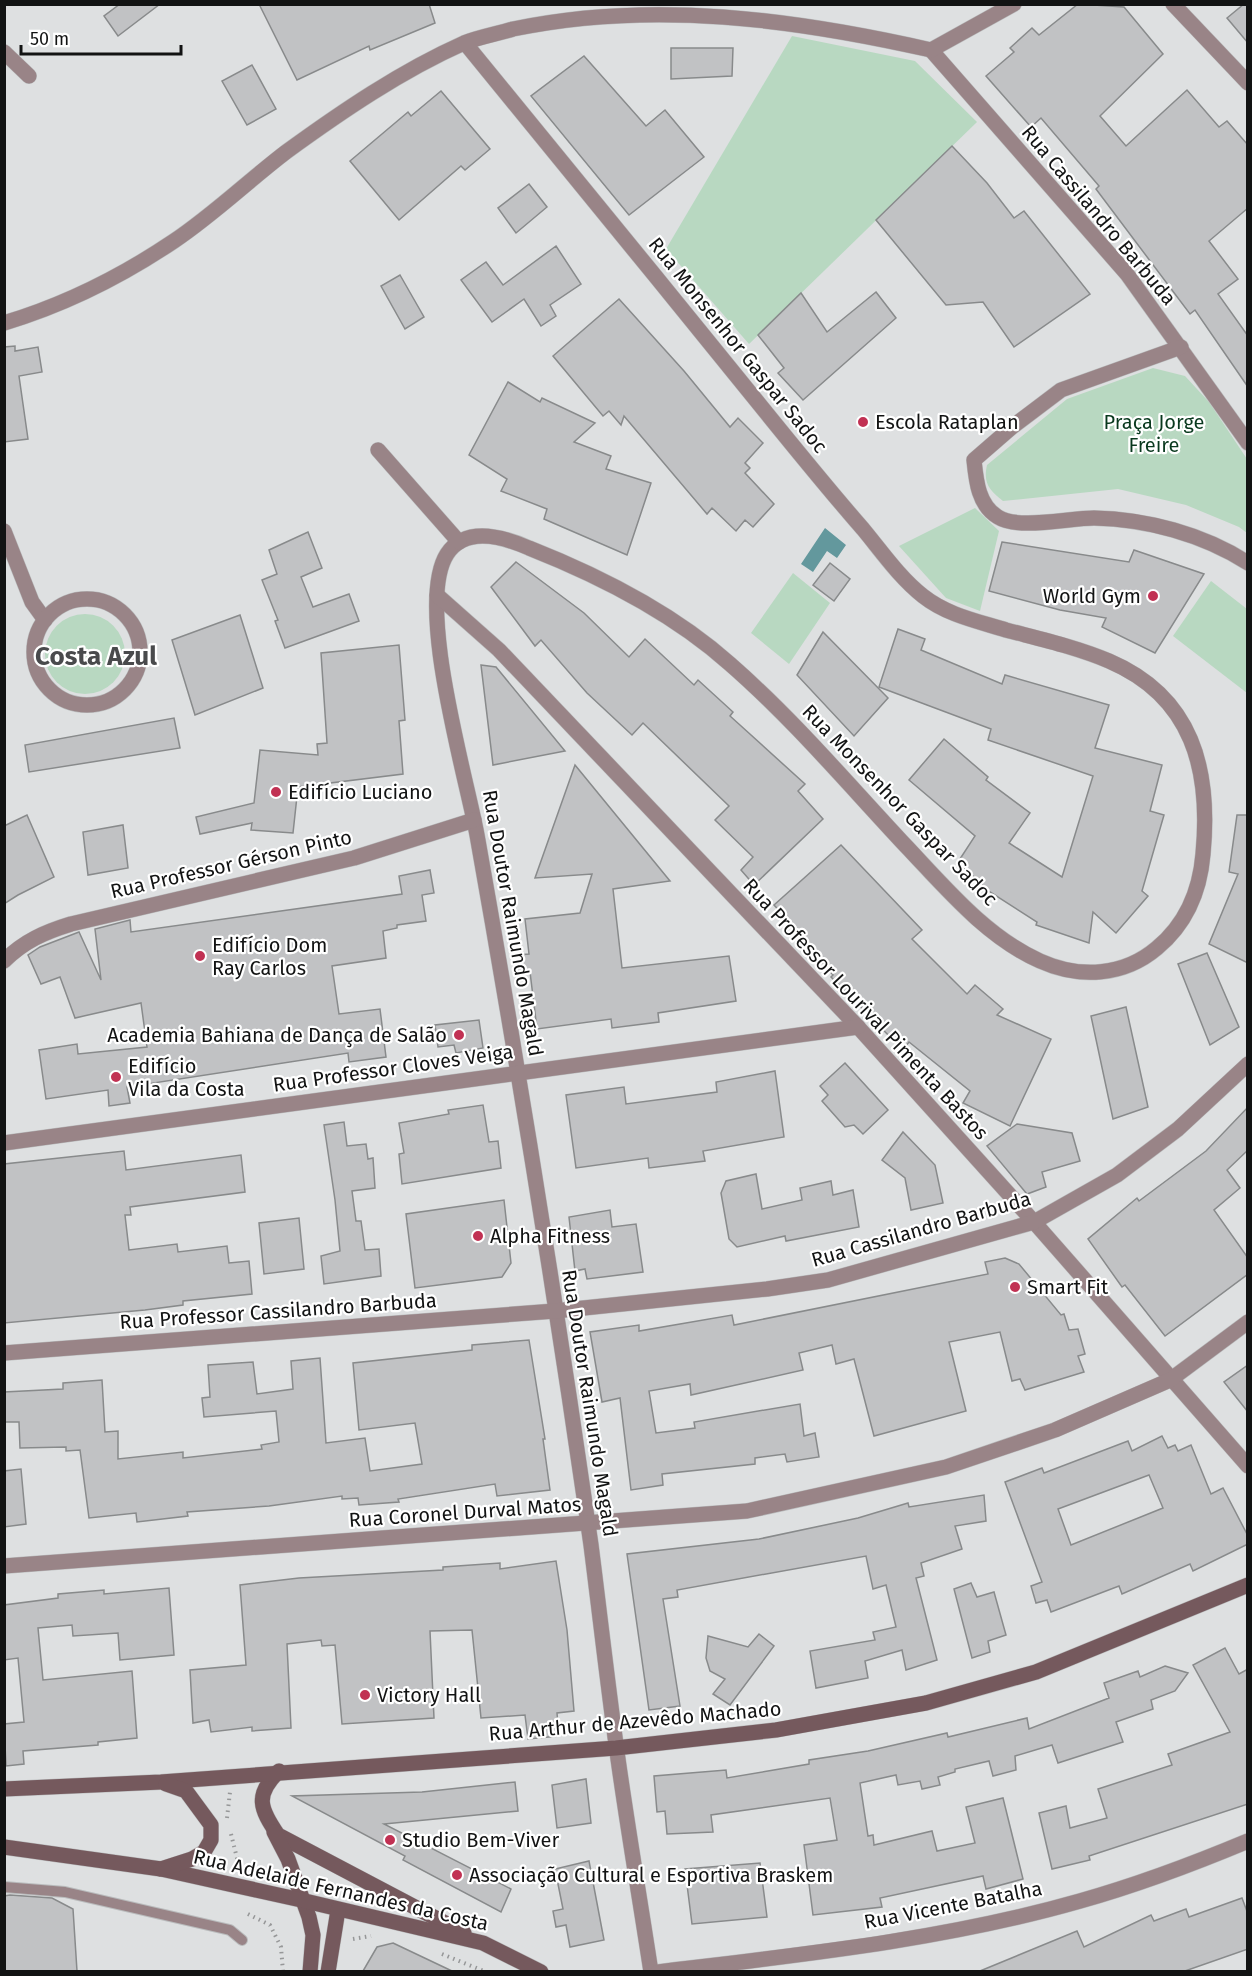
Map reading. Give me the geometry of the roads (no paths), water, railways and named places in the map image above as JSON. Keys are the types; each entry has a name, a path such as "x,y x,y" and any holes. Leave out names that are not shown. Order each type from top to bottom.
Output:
{"street":[{"path":"4,323 70,300 174,242 286,153 376,91 465,43 540,22 602,13 664,9 732,13 829,27 931,50 1014,4"},
{"path":"1173,4 1248,83"},
{"name":"Rua Monsenhor Gaspar Sadoc","path":"459,542 485,535 504,538 537,551 616,589 678,623 725,659 775,705 953,896 1001,937 1037,960 1071,971 1104,973 1137,964 1168,940 1191,906 1202,873 1206,794 1201,767 1191,739 1171,705 1144,681 1117,664 963,618 942,609 923,596 816,475 465,43"},
{"name":"Rua Cassilandro Barbuda","path":"931,50 1127,274 1248,443"},
{"path":"4,52 29,76"},
{"path":"1181,348 1061,390 1012,427 974,460 976,487 986,506 998,517 1011,522 1094,518 1145,524 1193,536 1248,562"},
{"path":"378,450 459,542 450,550 443,562 438,595"},
{"path":"4,531 32,602 45,620"},
{"name":"Rua Doutor Raimundo Magald","path":"438,595 442,668 474,820 519,1072 588,1524 616,1748 651,1971"},
{"name":"Rua Professor Lourival Pimenta Bastos","path":"438,595 500,651 858,1027 1034,1222 1170,1380 1248,1466"},
{"path":"75,600 94,600 111,605 126,616 136,632 140,650 138,668 130,684 116,697 99,704 81,705 63,700 48,689 38,673 34,655 37,637 45,620 58,608 75,600"},
{"name":"Rua Professor Gérson Pinto","path":"4,961 16,948 42,933 71,924 354,858 474,820"},
{"name":"Rua Professor Cloves Veiga","path":"4,1143 858,1027"},
{"name":"Rua Cassilandro Barbuda","path":"555,1311 767,1289 828,1280 1034,1222 1117,1175 1178,1129 1248,1064"},
{"name":"Rua Professor Cassilandro Barbuda","path":"4,1353 555,1311"},
{"name":"Rua Coronel Durval Matos","path":"4,1566 747,1511 946,1467 1055,1430 1170,1380 1248,1322"},
{"name":"Rua Arthur de Azevêdo Machado","path":"4,1789 160,1782 279,1771 616,1748 776,1730 926,1703 1036,1671 1248,1585"},
{"path":"279,1771 267,1783 262,1794 265,1816 278,1835 483,1943"},
{"path":"4,1847 161,1869 192,1859 204,1852 211,1840 211,1825 186,1791 160,1782"},
{"path":"271,1825 288,1859 309,1917 312,1935 310,1971"},
{"name":"Rua Vicente Batalha","path":"658,1971 685,1970 912,1936 1003,1919 1113,1891 1181,1869 1248,1841"},
{"name":"Rua Adelaide Fernandes da Costa","path":"161,1869 483,1943 541,1971"},
{"path":"328,1971 338,1910"}],"lane":[{"path":"4,1887 65,1892 92,1898 230,1930 242,1940"}],"water":[{"path":"825,528 846,545 837,558 827,551 813,572 801,564"}],"place":[{"name":"Escola Rataplan","path":"863,422"},
{"name":"World Gym","path":"1153,596"},
{"name":"Edifício Luciano","path":"276,792"},
{"name":"Edifício Dom Ray Carlos","path":"200,956"},
{"name":"Academia Bahiana de Dança de Salão","path":"459,1035"},
{"name":"Edifício Vila da Costa","path":"116,1077"},
{"name":"Alpha Fitness","path":"478,1236"},
{"name":"Smart Fit","path":"1015,1287"},
{"name":"Victory Hall","path":"365,1695"},
{"name":"Studio Bem-Viver","path":"390,1840"},
{"name":"Associação Cultural e Esportiva Braskem","path":"457,1875"}],"district":[{"name":"Costa Azul","path":"96,656"}],"park label":[{"name":"Praça Jorge Freire","path":"1154,434"}]}
